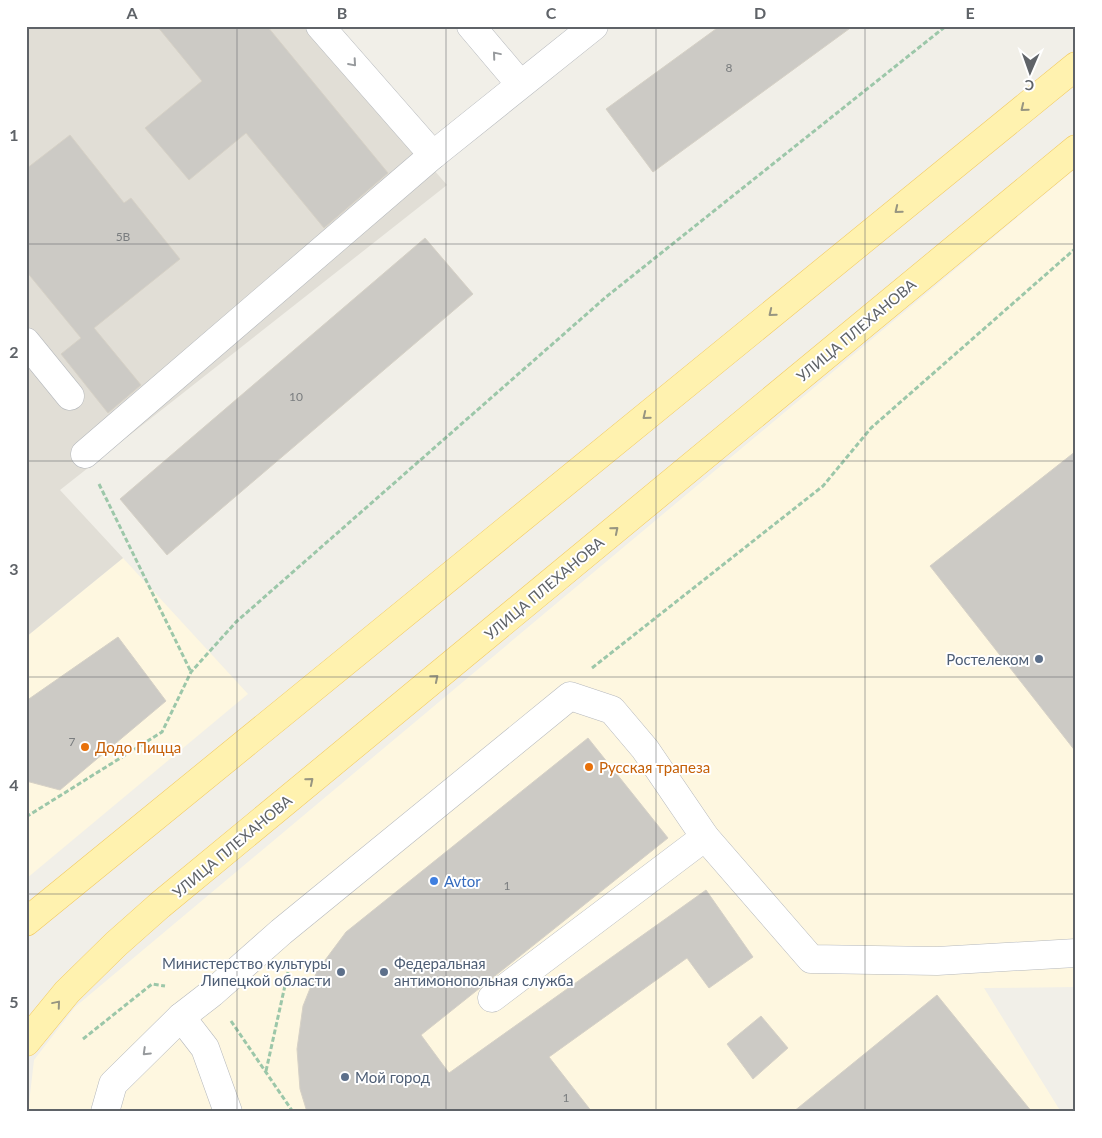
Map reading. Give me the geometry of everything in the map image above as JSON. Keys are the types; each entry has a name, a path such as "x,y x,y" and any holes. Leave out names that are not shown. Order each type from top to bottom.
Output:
{"main road":[{"path":"32,913 1076,66"},
{"name":"УЛИЦА ПЛЕХАНОВА","path":"26,1042 67,992 116,944 160,905 1076,149"}],"lane":[{"path":"320,26 433,156"},
{"path":"471,26 520,84"},
{"path":"85,454 433,156 594,26"},
{"path":"26,342 70,396"},
{"path":"105,1112 113,1084 181,1018 280,932 570,696 612,710 645,749 705,838 811,959 937,961 1076,954"},
{"path":"492,998 705,838"},
{"path":"181,1018 205,1048 228,1112"}],"path":[{"path":"26,817 162,732 191,672 236,622 606,296 946,26"},
{"path":"593,704 592,668 823,486 871,428 1076,248"},
{"path":"85,454 191,672"},
{"path":"266,1071 288,972"},
{"path":"83,1039 152,984"}],"shaded area":[{"path":"26,26 308,26 447,185 60,490 123,558 26,637"},
{"path":"1076,168 1076,987 984,988 1061,1112 28,1112 34,1060 75,1007"},
{"path":"123,558 248,694 26,879 26,637"}],"building":[{"path":"157,26 267,26 388,173 324,228 246,133 189,180 145,128 202,81"},
{"path":"720,26 853,26 653,172 606,109"},
{"path":"70,135 124,203 131,198 180,259 94,328 141,385 108,413 61,354 81,338 26,271 26,169"},
{"path":"425,238 473,294 167,555 120,499"},
{"name":"Ростелеком","path":"1076,451 1076,752 930,566"},
{"path":"118,637 166,701 60,790 26,781 26,701"},
{"path":"588,738 668,838 421,1035 449,1073 706,890 753,957 709,988 687,958 549,1057 592,1112 307,1112 300,1089 297,1049 303,1006 317,971 346,932"},
{"path":"937,995 1032,1112 793,1112"},
{"path":"761,1016 788,1048 753,1079 727,1044"}],"place":[{"name":"Ростелеком","path":"1039,659"},
{"name":"Додо Пицца","path":"85,747"},
{"name":"Русская трапеза","path":"589,767"},
{"name":"Avtor","path":"434,881"},
{"name":"Министерство культуры Липецкой области","path":"341,972"},
{"name":"Федеральная антимонопольная служба","path":"384,972"},
{"name":"Мой город","path":"345,1077"}]}
